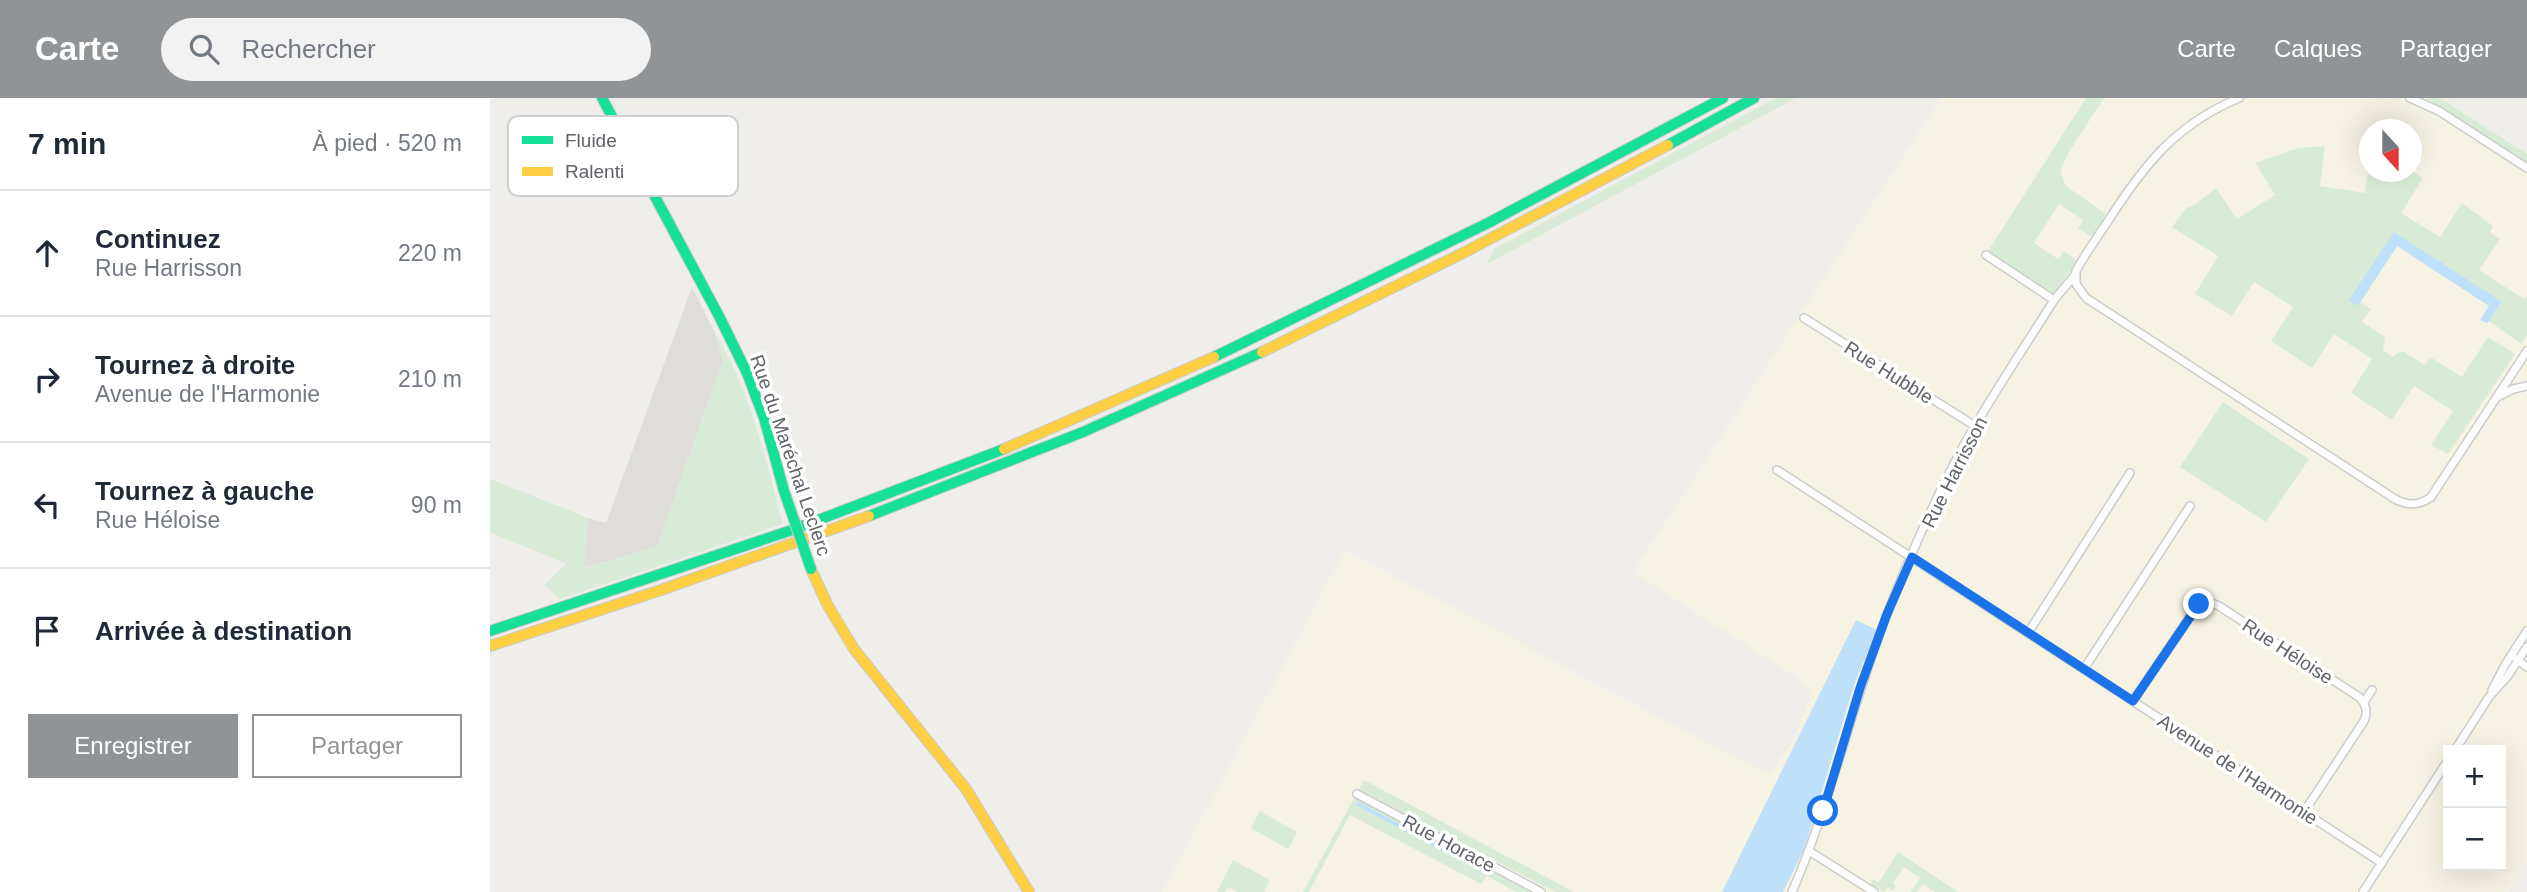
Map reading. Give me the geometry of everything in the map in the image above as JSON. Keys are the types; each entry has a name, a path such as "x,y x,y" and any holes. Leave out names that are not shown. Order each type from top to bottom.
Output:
{"main road":[{"name":"Rue du Maréchal Leclerc","path":"602,98 612,116"},
{"path":"490,631 846,510 1110,404 1275,330 1398,270 1723,98"},
{"path":"490,646 659,592 845,526 1004,465 1121,415 1410,281 1754,98"},
{"name":"Rue du Maréchal Leclerc","path":"655,196 747,373 764,418 784,491 811,569 827,604 854,649 951,770 981,812 1029,892"}],"street":[{"name":"Rue Harrisson","path":"1792,892 1809,851 1860,688 1887,614 1933,507 1975,426 2054,300 2075,275 2122,199 2152,158 2192,122 2239,98"},
{"path":"2410,98 2439,111 2527,168"},
{"path":"1986,255 2054,300"},
{"path":"2075,275 2080,292 2091,302 2405,503 2419,504 2431,497 2527,351"},
{"name":"Rue Hubble","path":"1804,318 1975,426"},
{"path":"2492,404 2507,391 2527,386"},
{"name":"Avenue de l'Harmonie","path":"1777,470 2382,863"},
{"path":"2028,633 2130,473"},
{"path":"2084,669 2190,506"},
{"name":"Rue Héloise","path":"2133,701 2195,609 2206,601 2220,606 2364,702"},
{"path":"2458,745 2514,651 2524,641 2527,631"},
{"path":"2489,697 2527,647"},
{"path":"2514,651 2518,661 2527,667"},
{"path":"2304,813 2365,718 2364,702 2372,690"},
{"path":"2363,892 2443,768"},
{"name":"Rue Horace","path":"1357,794 1541,892"},
{"path":"1809,851 1874,892"},
{"path":"1856,892 1861,884"}],"shaded area":[{"path":"1941,98 2440,98 2527,154 2527,864 2509,892 1162,892 1345,550 1768,775 1793,742 1811,694 1799,679 1633,572"},
{"path":"692,287 715,333 723,360 657,547 583,568 588,518 606,523"}],"green space":[{"path":"1776,98 1796,98 1487,264 1494,249"},
{"path":"2086,98 2104,98 2070,150 2060,171 2066,186 2106,214 2092,237 2078,228 2083,220 2059,204 2034,243 2058,259 2064,251 2077,261 2054,295 1988,251"},
{"path":"2426,98 2440,98 2527,154 2527,164"},
{"path":"2325,146 2320,186 2365,193 2366,182 2420,182 2401,213 2440,237 2462,203 2493,226 2490,232 2500,239 2479,270 2524,299 2527,296 2527,335 2521,344 2489,321 2502,303 2394,233 2352,297 2371,309 2362,322 2385,337 2383,350 2393,357 2403,351 2425,365 2430,357 2462,377 2488,337 2515,354 2448,454 2431,445 2453,411 2414,386 2392,420 2351,393 2372,359 2334,334 2312,368 2271,341 2293,307 2254,282 2232,316 2195,294 2218,256 2172,227 2186,208 2196,204 2216,188 2237,219 2275,195 2255,163 2298,148"},
{"path":"715,333 728,355 748,402 783,524 560,599 544,585 566,564 490,532 490,479 588,518 584,568 657,547 723,360"},
{"path":"2223,402 2309,459 2266,522 2180,467"},
{"path":"1364,780 1574,892 1555,892 1359,789"},
{"path":"1354,798 1530,892 1516,892 1487,876 1481,884 1350,815 1309,892 1303,892"},
{"path":"1260,811 1297,832 1288,849 1251,828"},
{"path":"1898,852 1958,892 1935,892 1923,884 1917,892 1911,892 1920,878 1904,867 1893,883 1896,886 1893,891 1888,888 1884,892 1871,885 1872,879 1879,882"},
{"path":"1233,860 1270,880 1264,892 1237,892 1228,887 1225,892 1217,892"}],"water":[{"path":"2394,232 2502,302 2489,321 2487,323 2480,320 2489,306 2397,246 2358,306 2349,300"},
{"path":"1856,620 1877,630 1855,682 1804,850 1783,892 1722,892"},
{"path":"1358,802 1487,871 1485,874 1356,805"}],"traffic: fast":[{"path":"602,98 612,116"},
{"path":"1214,357 1488,223 1723,98"},
{"path":"1668,145 1754,98"},
{"path":"655,196 747,373 764,418 784,491"},
{"path":"869,516 1083,432 1262,352"},
{"path":"490,631 792,530 1004,449"},
{"path":"784,491 811,569"}],"traffic: slow":[{"path":"1262,352 1463,253 1668,145"},
{"path":"1004,449 1214,357"},
{"path":"490,646 661,590 869,516"},
{"path":"811,569 827,604 854,649 966,789 1029,892"}],"route":[{"path":"1823,811 1860,688 1887,614 1912,557 2133,701 2199,604"}]}
